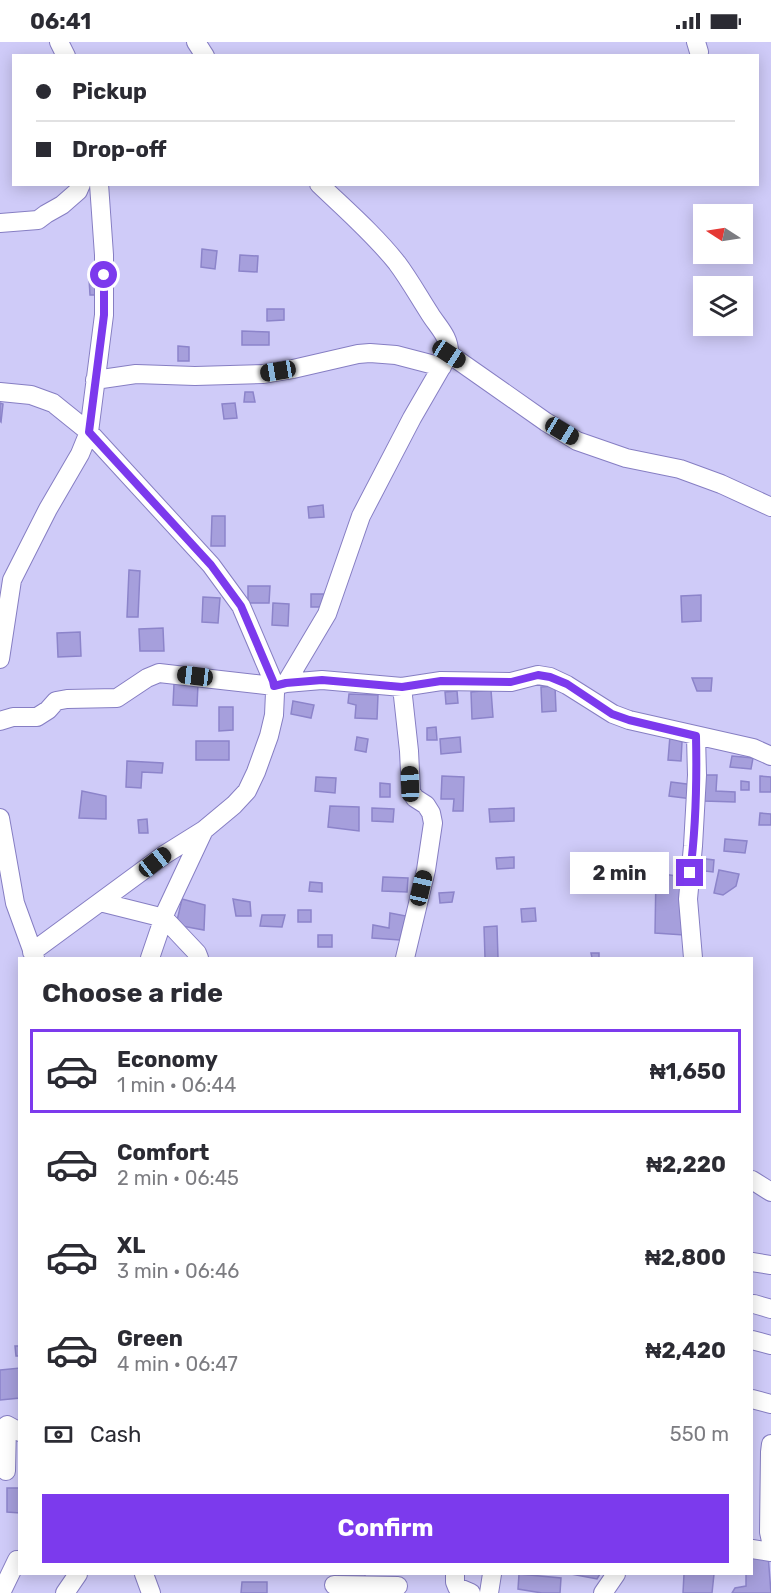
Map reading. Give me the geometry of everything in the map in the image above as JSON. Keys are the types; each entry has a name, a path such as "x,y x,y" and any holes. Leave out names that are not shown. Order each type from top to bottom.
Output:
{"street":[{"path":"0,223 38,220 62,205 78,191 80,186"},
{"path":"0,659 12,580 48,509 80,454 89,432 104,315 104,255 99,186"},
{"path":"0,818 15,903 33,955 164,855 204,830 247,792 256,772 274,715 275,693 327,614 361,516 412,418 446,360 448,338 439,328 398,264 365,227 321,186"},
{"path":"95,380 136,374 195,376 263,374 370,353 446,360 482,375 546,422 577,441 626,458 680,469 721,483 771,507"},
{"path":"0,392 31,396 53,403 89,432 211,565 241,606 273,681 280,684"},
{"path":"0,721 13,717 37,717 56,701 117,698 147,678 159,673 280,684 322,680 402,687 441,681 511,682 538,675 567,684 612,714 629,720 753,748 771,756"},
{"path":"402,687 411,792 415,798 426,805 431,813 433,824 426,870 405,957"},
{"path":"693,957 688,899 696,799 696,736"},
{"path":"150,957 164,918 204,830"},
{"path":"100,902 164,918 199,957"},
{"path":"753,1181 771,1192"},
{"path":"753,1262 771,1265"},
{"path":"753,1340 771,1345"},
{"path":"753,1399 771,1404"},
{"path":"15,1427 15,1470"},
{"path":"753,1464 759,1465 771,1449"},
{"path":"771,1449 769,1532 771,1541"},
{"path":"753,1549 771,1552"},
{"path":"1,1593 18,1560"},
{"path":"65,1593 77,1575"},
{"path":"144,1575 151,1593"},
{"path":"455,1575 457,1587 471,1593"},
{"path":"489,1593 492,1575"},
{"path":"603,1593 615,1575"},
{"path":"334,1584 398,1584"}],"building":[{"path":"202,249 217,251 215,269 201,267"},
{"path":"240,255 258,256 257,272 239,271"},
{"path":"89,278 98,278 99,295 90,295"},
{"path":"267,309 284,309 284,320 267,321"},
{"path":"242,331 269,332 269,345 242,345"},
{"path":"178,346 189,347 189,361 178,361"},
{"path":"245,392 253,392 255,402 244,402"},
{"path":"0,403 3,404 1,422 0,421"},
{"path":"235,403 237,418 224,419 222,404"},
{"path":"323,505 324,517 309,518 308,507"},
{"path":"212,516 225,516 225,546 211,546"},
{"path":"129,570 140,571 138,617 127,617"},
{"path":"248,586 270,586 269,603 248,603"},
{"path":"311,594 324,594 324,607 311,607"},
{"path":"701,595 701,621 682,622 681,596"},
{"path":"203,597 220,598 218,623 202,622"},
{"path":"273,603 289,604 288,626 272,625"},
{"path":"163,628 164,651 140,651 139,629"},
{"path":"80,632 81,656 58,657 57,633"},
{"path":"692,678 712,678 711,691 697,691"},
{"path":"174,684 198,684 197,706 173,705"},
{"path":"555,686 556,711 542,712 541,687"},
{"path":"491,690 493,717 472,719 471,692"},
{"path":"457,691 458,703 446,704 445,692"},
{"path":"349,694 378,695 377,719 355,718 356,705 348,703"},
{"path":"293,701 314,705 311,718 291,714"},
{"path":"219,707 233,707 233,730 219,731"},
{"path":"436,727 437,740 427,740 427,728"},
{"path":"670,736 682,742 681,761 668,760"},
{"path":"357,737 368,739 366,752 355,750"},
{"path":"460,737 461,752 441,754 440,739"},
{"path":"196,741 229,741 229,760 196,760"},
{"path":"732,756 753,758 751,769 730,767"},
{"path":"127,761 163,763 162,773 142,772 141,788 126,787"},
{"path":"705,775 717,775 716,791 735,792 735,802 704,801"},
{"path":"442,776 464,777 463,811 453,811 454,799 441,799"},
{"path":"760,776 771,777 771,792 760,792"},
{"path":"316,777 336,778 335,793 315,791"},
{"path":"741,781 749,782 749,790 741,790"},
{"path":"671,782 694,785 692,799 669,796"},
{"path":"380,783 390,784 390,797 380,797"},
{"path":"82,791 106,796 106,819 79,818"},
{"path":"330,806 359,807 359,831 328,827"},
{"path":"372,808 394,809 393,822 372,821"},
{"path":"514,808 514,821 490,822 489,809"},
{"path":"760,813 771,814 771,825 759,825"},
{"path":"147,819 148,833 139,833 138,820"},
{"path":"725,839 747,841 745,853 724,851"},
{"path":"514,857 514,868 497,869 496,858"},
{"path":"698,858 714,860 713,872 697,870"},
{"path":"719,870 739,874 736,886 723,895 714,893"},
{"path":"656,873 683,877 684,935 655,933"},
{"path":"383,877 408,878 407,892 382,891"},
{"path":"310,882 322,883 322,892 309,891"},
{"path":"454,892 452,902 440,903 439,893"},
{"path":"182,899 205,905 204,930 176,925"},
{"path":"233,899 250,902 251,916 236,916"},
{"path":"535,908 536,921 522,922 521,909"},
{"path":"298,910 311,910 311,922 298,922"},
{"path":"390,913 406,916 400,940 372,938 373,925 389,928"},
{"path":"262,915 285,915 282,927 260,926"},
{"path":"497,926 498,957 485,957 484,927"},
{"path":"318,935 332,935 332,947 318,947"},
{"path":"591,953 599,953 599,957 592,957"},
{"path":"15,1346 18,1346 18,1356 16,1356"},
{"path":"18,1368 18,1398 0,1400 0,1370"},
{"path":"7,1488 18,1488 18,1513 7,1512"},
{"path":"753,1550 768,1554 771,1593 732,1593 735,1588 746,1586 746,1575 753,1575"},
{"path":"339,1575 365,1575 365,1577 338,1578"},
{"path":"519,1575 561,1578 560,1593 518,1589"},
{"path":"576,1575 599,1575 597,1579"},
{"path":"684,1575 714,1575 712,1593 683,1593"},
{"path":"242,1582 267,1582 267,1593 241,1593"}],"route":[{"path":"104,275 104,315 89,432 211,565 241,606 274,686 322,680 402,687 441,681 511,682 538,675 567,684 612,714 696,736 697,775 690,873"}]}
